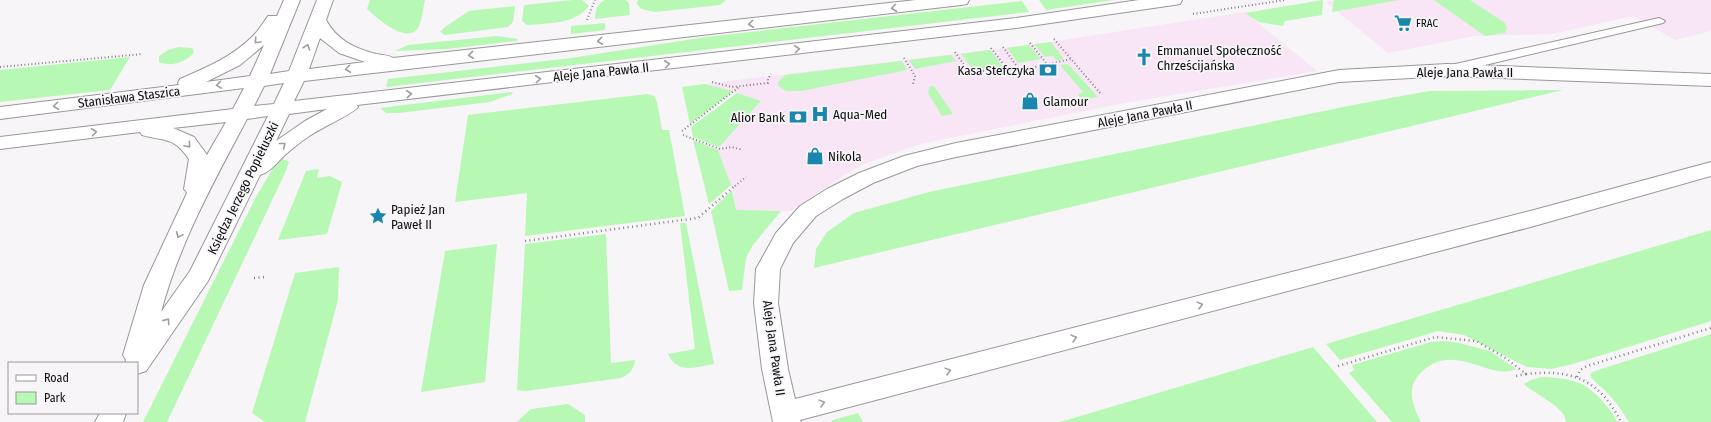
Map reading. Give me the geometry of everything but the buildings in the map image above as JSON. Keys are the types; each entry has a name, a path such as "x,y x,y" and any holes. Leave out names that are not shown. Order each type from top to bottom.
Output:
{"street":[{"path":"134,362 156,285 194,199 258,80 291,0"},
{"path":"164,93 220,68 243,55 258,41 291,0"},
{"name":"Księdza Jerzego Popiełuszki","path":"138,363 200,275 297,76 324,0"},
{"path":"258,80 961,0"},
{"name":"Aleje Jana Pawła II","path":"241,114 1042,20 1174,0"},
{"path":"317,19 326,35 343,48 368,57 401,63"},
{"name":"Aleje Jana Pawła II","path":"786,418 775,369 766,303 768,269 784,239 808,211 835,194 866,178 911,161 956,150 1339,76 1447,70 1711,80"},
{"name":"Stanisława Staszica","path":"0,113 258,80"},
{"path":"246,183 274,153 304,129 334,113 370,98"},
{"path":"0,143 241,114"},
{"path":"126,128 171,134 187,142 199,159 194,199"},
{"path":"786,418 1534,218 1711,169"}],"lane":[{"path":"1447,70 1659,21"}],"path":[{"path":"587,21 595,0"},
{"path":"1042,20 1058,44 1101,94"},
{"path":"1027,39 1047,64"},
{"path":"999,43 1020,69"},
{"path":"988,44 1007,70"},
{"path":"953,49 969,72 1020,69 1071,59"},
{"path":"0,67 143,54"},
{"path":"903,56 915,76 914,84"},
{"path":"708,80 727,87 768,83 768,79 773,70"},
{"path":"739,86 735,91 682,133 720,149 732,147 743,150"},
{"path":"525,240 698,218 746,177"},
{"path":"254,278 265,277"},
{"path":"1577,377 1580,370 1587,366 1711,328"},
{"path":"1338,366 1435,337 1476,341 1504,356 1526,374"},
{"path":"1516,376 1526,374 1561,373 1577,377 1604,397 1621,422"}],"shaded area":[{"path":"1336,0 1711,0 1711,31 1675,40 1633,16 1552,34 1475,36 1388,53 1326,2"},
{"path":"1245,12 1317,71 1124,103 920,144 864,164 843,176 791,211 736,210 734,195 717,149 760,101 704,84 1037,44"}],"green space":[{"path":"370,0 425,0 418,28 413,32 406,33 399,32 391,28 367,9"},
{"path":"582,0 589,6 576,17 561,22 527,25 522,21 524,5"},
{"path":"605,0 625,0 629,3 630,15 595,19 598,5"},
{"path":"638,0 726,0 720,5 655,12 641,9 637,4"},
{"path":"1039,0 1114,0 1046,10"},
{"path":"1323,0 1322,15 1285,21 1283,26 1259,22 1245,13"},
{"path":"1334,0 1399,0 1332,12"},
{"path":"1434,0 1470,0 1505,23 1507,28 1505,33 1485,36"},
{"path":"1022,1 1029,12 386,87 388,79 571,58 706,37"},
{"path":"515,6 513,22 508,27 445,35 440,32 469,11"},
{"path":"605,23 605,30 571,34 571,26"},
{"path":"497,36 518,39 517,41 447,49 395,51 408,45"},
{"path":"1051,42 1064,59 1057,61 1053,56 1045,57 1034,44"},
{"path":"1029,45 1041,59 1018,63 1007,48"},
{"path":"179,47 192,48 194,52 187,59 178,63 168,64 159,62 159,56 168,50"},
{"path":"990,50 1003,67 974,71 961,54"},
{"path":"951,55 956,61 915,69 909,60"},
{"path":"130,57 110,90 0,102 0,70"},
{"path":"902,61 907,70 801,91 786,91 779,86 778,82 785,75"},
{"path":"1068,64 1098,97 1082,100 1078,94 1083,92 1060,65"},
{"path":"704,84 733,91 690,124 682,87"},
{"path":"930,86 934,86 953,114 942,116 928,93"},
{"path":"1563,90 814,268 816,249 827,232 854,213 929,192 1358,104 1429,91"},
{"path":"513,92 512,94 490,102 399,113 386,113 380,108"},
{"path":"737,93 761,101 719,147 693,137 691,127"},
{"path":"648,94 654,96 657,102 662,130 669,130 685,216 525,236 527,193 455,202 468,115"},
{"path":"693,140 718,150 731,185 709,204"},
{"path":"279,158 289,162 285,173 167,422 143,422 256,197"},
{"path":"319,169 317,178 330,176 342,182 327,234 278,240 306,171"},
{"path":"732,190 736,210 781,211 753,245 746,258 742,290 729,291 711,211"},
{"path":"680,223 686,223 714,364 694,368 677,365 672,361 668,354 695,349"},
{"path":"1711,230 1711,321 1573,364 1551,369 1527,367 1464,335 1438,331 1340,360 1326,344"},
{"path":"606,234 611,363 635,360 633,369 621,378 526,391 517,390 525,244"},
{"path":"497,244 485,382 421,392 445,251"},
{"path":"339,267 338,300 305,422 265,422 252,413 295,273"},
{"path":"1711,334 1711,422 1629,422 1616,402 1594,381 1590,375 1592,372"},
{"path":"1444,341 1459,343 1490,351 1516,369 1505,371 1494,370 1456,360 1443,360 1431,365 1418,376 1412,387 1412,399 1421,422 1392,422 1349,373 1354,370 1352,365 1431,342"},
{"path":"1313,347 1377,422 1060,422"},
{"path":"1541,377 1561,378 1577,382 1591,390 1605,404 1617,422 1566,422 1565,416 1561,411 1524,384"},
{"path":"568,404 585,415 585,422 517,422 531,409"},
{"path":"858,413 863,422 831,422 833,420"}],"place":[{"name":"FRAC","path":"1403,23"},
{"name":"Emmanuel Społeczność Chrześcijańska","path":"1144,57"},
{"name":"Kasa Stefczyka","path":"1048,70"},
{"name":"Glamour","path":"1030,101"},
{"name":"Aqua-Med","path":"820,114"},
{"name":"Alior Bank","path":"798,117"},
{"name":"Nikola","path":"815,156"},
{"name":"Papież Jan Paweł II","path":"378,216"}]}
